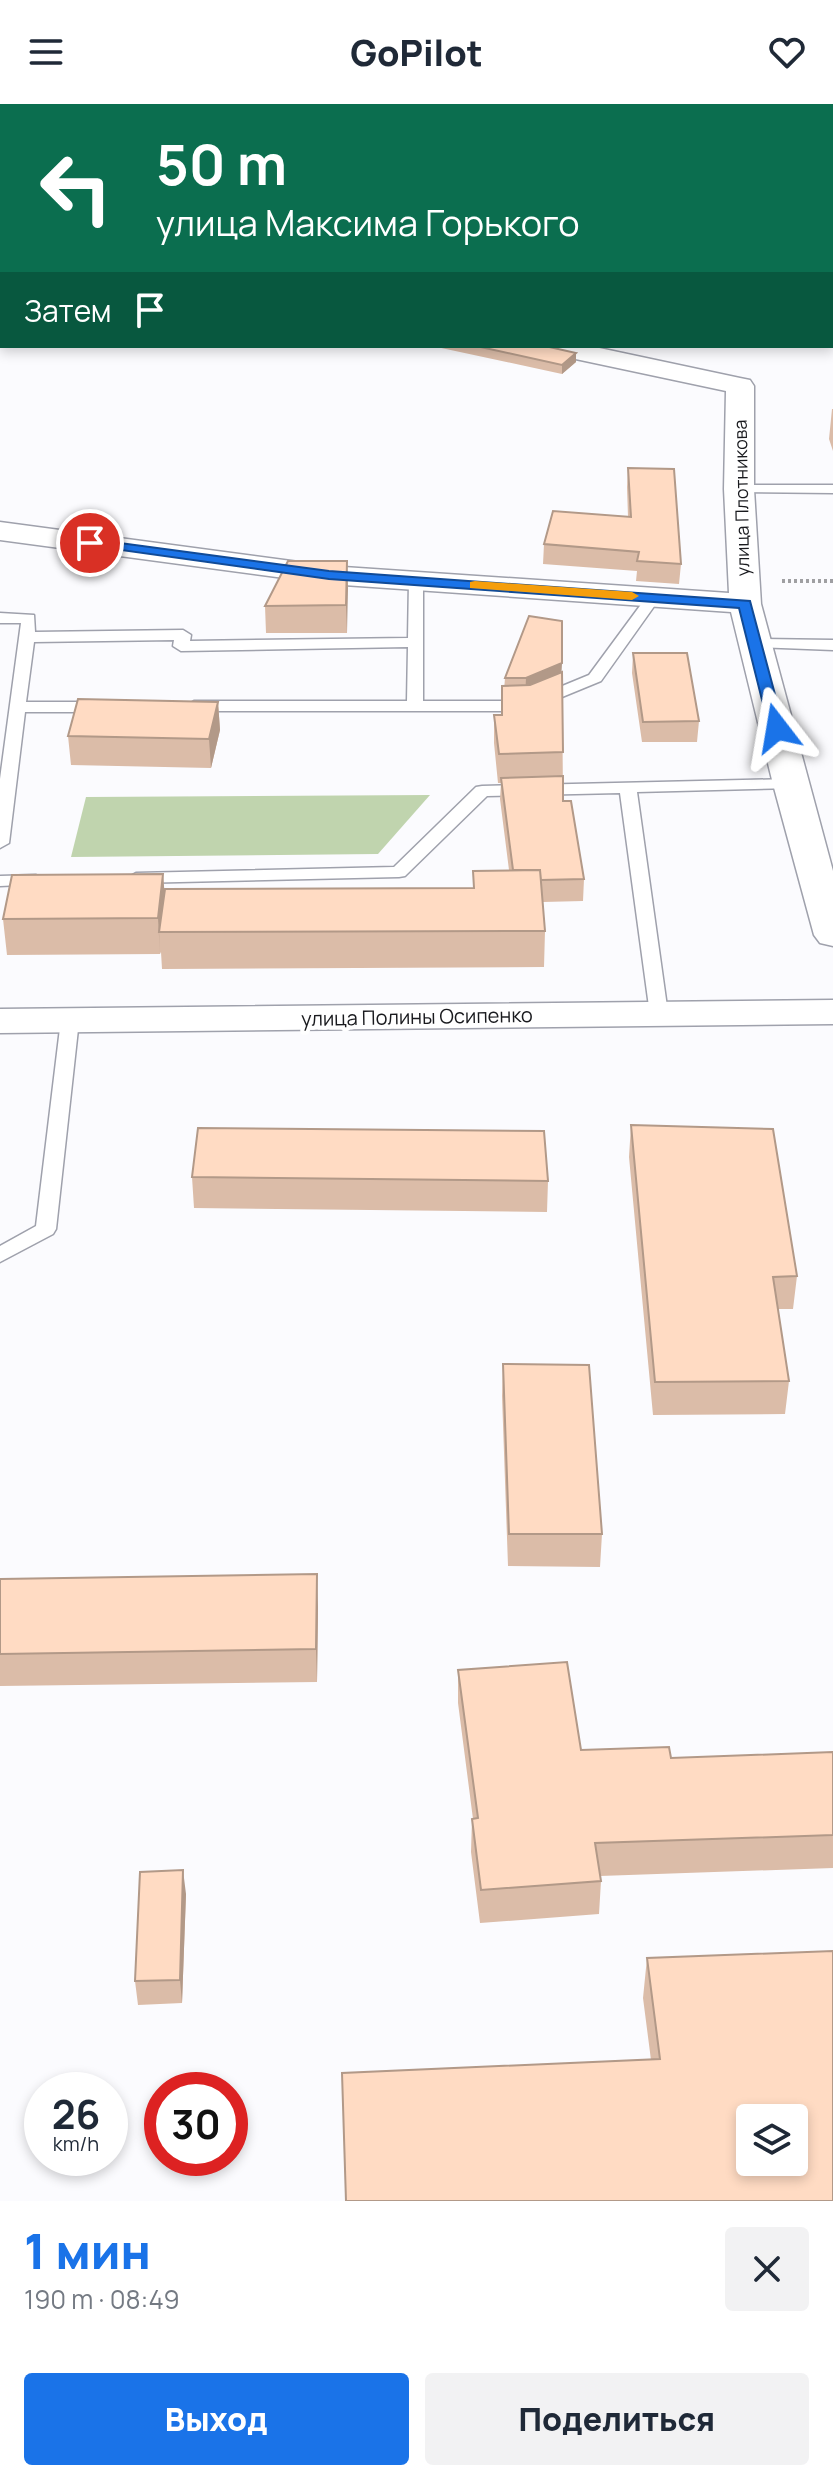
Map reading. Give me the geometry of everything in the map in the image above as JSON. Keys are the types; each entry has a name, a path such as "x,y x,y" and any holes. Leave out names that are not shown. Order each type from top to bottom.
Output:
{"street":[{"name":"улица Плотникова","path":"561,348 740,386 739,489 744,592 790,784 830,914"},
{"path":"0,531 329,575 653,598 744,592"},
{"name":"улица Полины Осипенко","path":"0,1021 833,1012"}],"lane":[{"path":"739,489 833,489"},
{"path":"415,706 416,581"},
{"path":"177,706 528,706 595,678 653,598"},
{"path":"0,618 29,618 0,843"},
{"path":"27,637 183,635 181,646 415,642"},
{"path":"757,644 833,645"},
{"path":"18,707 113,707"},
{"path":"112,878 399,872 482,791 790,784"},
{"path":"628,788 659,1014"},
{"path":"0,881 48,880"},
{"path":"0,1255 46,1229 70,1020"}],"path":[{"path":"744,592 833,581"}],"green space":[{"path":"430,795 378,854 71,857 86,797"}],"building":[{"path":"485,348 554,348 576,353 562,365"},
{"path":"628,468 674,469 681,564 637,561 639,552 544,544 553,511 631,517"},
{"path":"288,561 347,561 346,605 265,606"},
{"path":"529,616 562,621 562,663 526,678 505,678"},
{"path":"633,653 687,653 699,721 643,722"},
{"path":"562,672 563,752 499,754 494,715 502,715 502,686 530,685"},
{"path":"78,699 218,702 209,739 68,736"},
{"path":"563,776 563,801 571,801 584,879 541,880 540,870 513,870 501,778"},
{"path":"540,870 545,931 159,932 165,889 474,888 473,871"},
{"path":"163,874 158,918 3,919 12,875"},
{"path":"631,1125 773,1129 797,1276 773,1277 789,1381 655,1382"},
{"path":"198,1128 544,1131 548,1181 192,1177"},
{"path":"503,1364 589,1365 602,1534 509,1534"},
{"path":"317,1574 316,1649 0,1654 0,1579"},
{"path":"567,1662 581,1750 669,1747 671,1758 833,1752 833,1835 595,1843 601,1881 481,1890 472,1819 478,1818 458,1670"},
{"path":"183,1870 180,1980 135,1981 140,1872"},
{"path":"833,1951 833,2201 346,2201 342,2073 660,2059 647,1958"}],"slow traffic":[{"path":"475,585 632,596"}],"route":[{"path":"90,543 329,575 745,604 777,728"}]}
